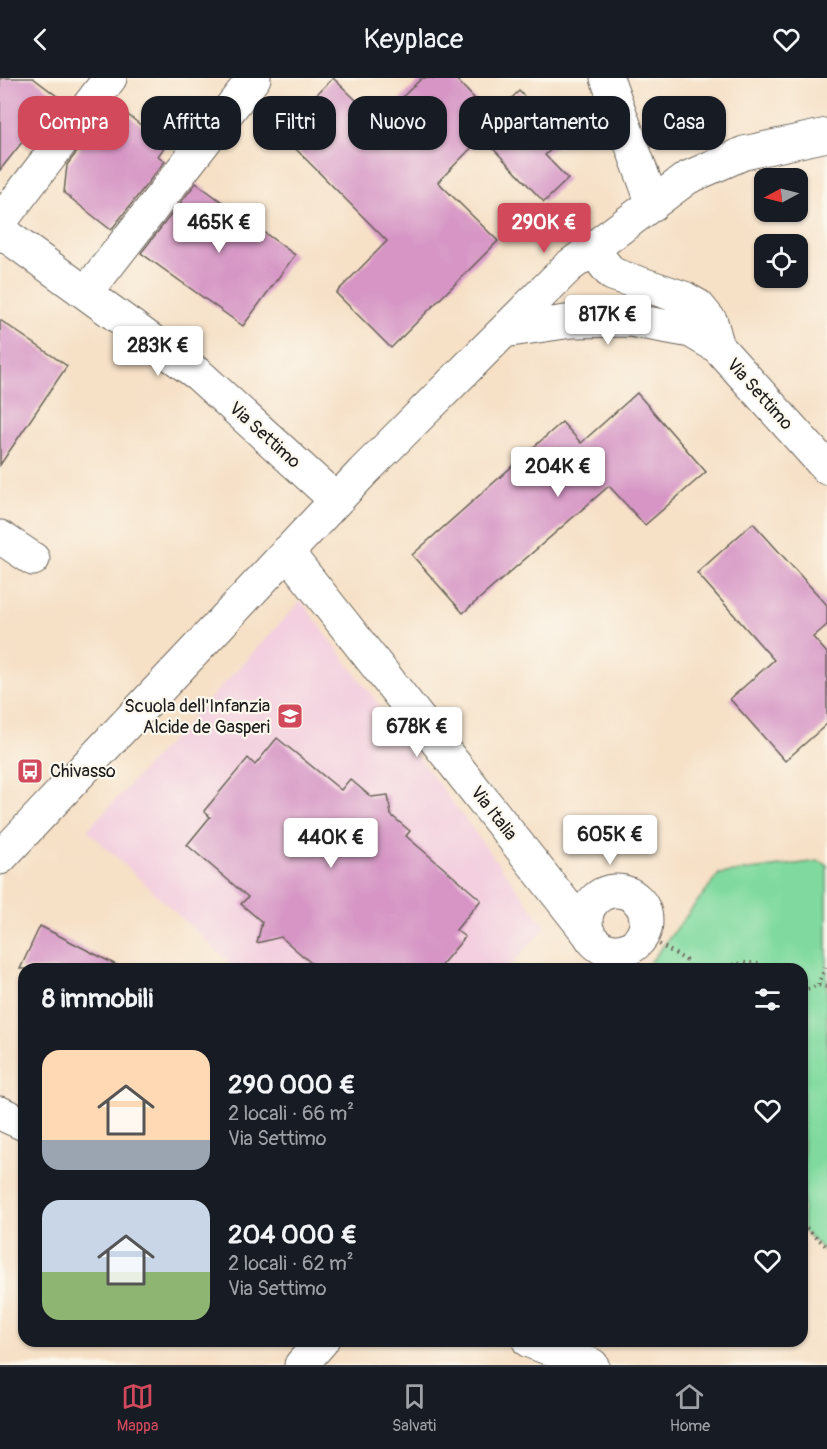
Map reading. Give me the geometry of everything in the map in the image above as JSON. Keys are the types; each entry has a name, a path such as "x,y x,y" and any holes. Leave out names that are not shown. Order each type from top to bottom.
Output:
{"street":[{"path":"0,222 110,78"},
{"path":"86,293 254,78"},
{"path":"607,78 653,204"},
{"path":"0,858 336,500 568,267 687,178 744,153 827,135"},
{"name":"Via Settimo","path":"0,231 199,375 336,500"},
{"name":"Via Settimo","path":"592,249 612,274 684,297 698,306 711,322 718,347"},
{"name":"Via Settimo","path":"504,331 572,321 630,320 692,332 718,347 827,468"},
{"path":"0,537 33,559"},
{"name":"Via Italia","path":"287,552 593,941 601,947 620,952 638,943 644,935"},
{"path":"588,933 587,912 591,904 608,891 618,891 628,893 643,906 647,916 644,935"},
{"path":"0,1113 18,1121"},
{"path":"301,1365 317,1347"},
{"path":"545,1347 592,1365"}],"path":[{"path":"644,935 688,963"},
{"path":"735,963 756,963"},
{"path":"818,985 827,963"},
{"path":"808,989 818,985 827,987"},
{"path":"808,1230 827,1247"}],"shaded area":[{"name":"Scuola dell'Infanzia Alcide de Gasperi","path":"301,601 546,927 513,963 230,963 87,830"}],"green space":[{"path":"819,861 827,865 827,1253 808,1236 808,963 650,963 719,874"}],"building":[{"path":"0,78 33,78 57,96 18,96 18,147 0,170"},
{"path":"333,78 352,96 348,96 348,150 447,150 447,96 404,96 422,78 455,78 472,96 459,96 459,150 469,150 438,182 498,241 391,348 336,293 387,241 297,150 336,150 336,96 315,96"},
{"path":"519,91 524,96 514,96"},
{"path":"129,116 141,125 141,150 162,150 158,156 165,161 111,230 64,193 67,165 78,150 129,150"},
{"path":"494,150 551,150 545,155 568,179 544,202"},
{"path":"196,183 295,255 243,326 141,253"},
{"path":"0,320 67,366 0,465"},
{"path":"637,393 706,472 645,525 609,486 463,613 412,555 562,422 581,443"},
{"path":"753,523 827,605 827,625 813,637 827,653 827,724 785,761 730,699 774,660 697,573"},
{"path":"277,738 341,790 350,779 371,797 388,795 391,815 410,831 406,836 481,900 456,930 465,937 443,963 311,963 281,937 257,943 262,922 241,904 248,897 187,845 210,817 204,811 248,758 255,765"},
{"path":"40,926 112,963 23,963"}],"place":[{"name":"Scuola dell'Infanzia Alcide de Gasperi","path":"290,716"},
{"name":"Chivasso","path":"30,771"}]}
